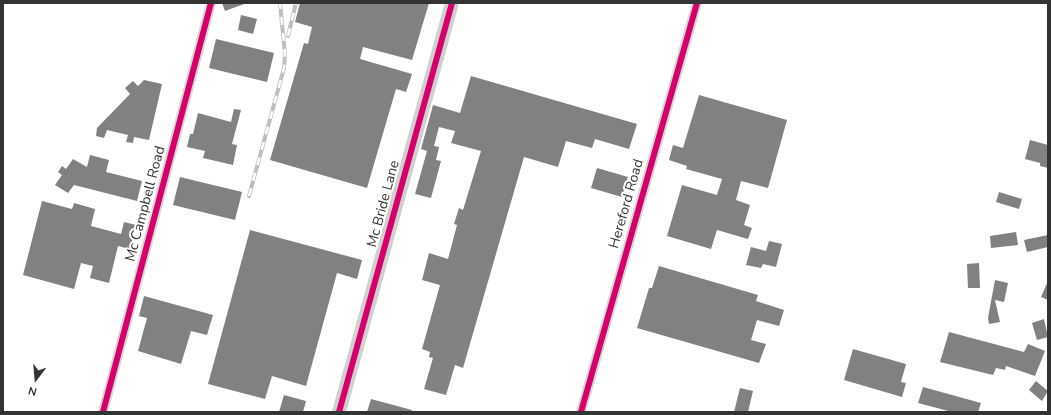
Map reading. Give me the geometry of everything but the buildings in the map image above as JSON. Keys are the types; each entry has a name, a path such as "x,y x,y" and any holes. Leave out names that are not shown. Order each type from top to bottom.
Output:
{"street":[{"name":"Mc Campbell Road","path":"103,412 211,3"},
{"name":"Mc Bride Lane","path":"339,412 452,3"},
{"name":"Hereford Road","path":"581,412 697,3"}],"railway":[{"path":"249,196 284,68 285,54 280,3"},
{"path":"288,36 296,3"}],"cycle path":[{"path":"103,412 211,3"},
{"path":"339,412 452,3"},
{"path":"581,412 697,3"}]}
